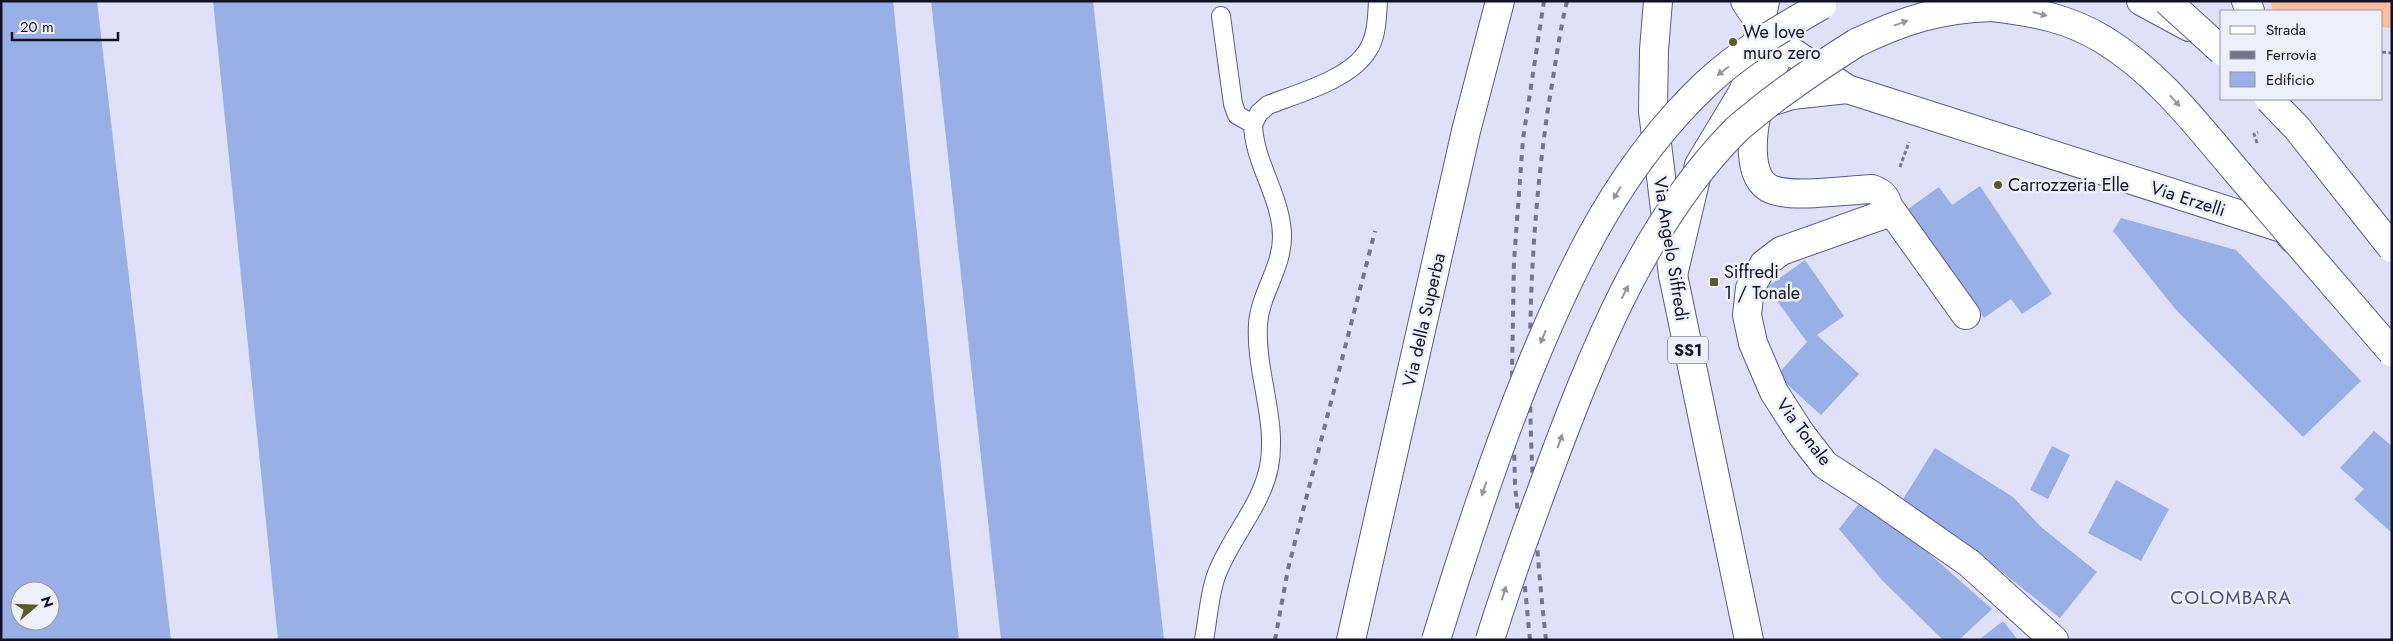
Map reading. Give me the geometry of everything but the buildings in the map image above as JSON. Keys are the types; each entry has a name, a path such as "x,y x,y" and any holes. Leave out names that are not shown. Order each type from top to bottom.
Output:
{"main road":[{"name":"Via della Superba","path":"1351,640 1466,131 1500,1"},
{"name":"Via Angelo Siffredi","path":"1658,1 1654,50 1653,111 1673,275 1748,640"},
{"name":"Via Erzelli","path":"1745,1 1763,13 1782,45 1847,89 2285,229 2392,357"},
{"path":"2141,1 2176,18 2220,48"},
{"path":"2167,1 2220,47"},
{"path":"1436,640 1500,445 1554,308 1585,245 1624,181 1663,129 1708,82 1765,39 1825,3"},
{"path":"1490,640 1510,574 1570,413 1624,294 1659,231 1692,183 1734,131 1795,81 1856,43 1921,16 1961,8 1992,7 2038,13 2078,27 2104,40 2138,64 2202,132 2392,352"},
{"path":"1673,275 1699,165 1743,92 1753,64 1763,13"},
{"path":"1782,45 1758,106 1754,132 1754,168 1758,177 1771,189 1791,193 1872,189 1881,192 1966,315"},
{"name":"Via Erzelli","path":"1724,123 1758,106 1792,95 1847,89"},
{"path":"2270,100 2297,128 2392,248"},
{"path":"2282,100 2306,125 2392,234"},
{"path":"2293,100 2306,125"},
{"name":"Via Tonale","path":"1888,203 1885,214 1781,251 1764,264 1750,288 1747,316 1753,344 1774,392 1801,434 1825,465 1969,563 2054,640"}],"lane":[{"path":"1204,640 1216,576 1263,487 1271,448 1259,353 1258,325 1261,304 1280,255 1282,238 1276,203 1256,149 1252,124 1258,113 1268,105 1343,74 1357,64 1368,50 1374,34 1378,1"},
{"path":"1221,16 1232,104 1237,115 1252,124"}],"path":[{"path":"1888,203 1920,112"}],"shaded area":[{"path":"2270,1 2392,1 2392,28 2383,27 2383,10 2273,10"}],"railway":[{"path":"1530,640 1515,484 1512,373 1514,261 1523,139 1544,1"},
{"path":"1546,640 1539,573 1531,438 1531,303 1540,169 1559,38 1567,1"},
{"path":"1275,640 1288,569 1375,231"}],"place":[{"name":"We love muro zero","path":"1733,42"},
{"name":"Carrozzeria Elle","path":"1998,185"},
{"name":"Siffredi 1 / Tonale","path":"1714,282"}],"district":[{"name":"COLOMBARA","path":"2231,597"}]}
